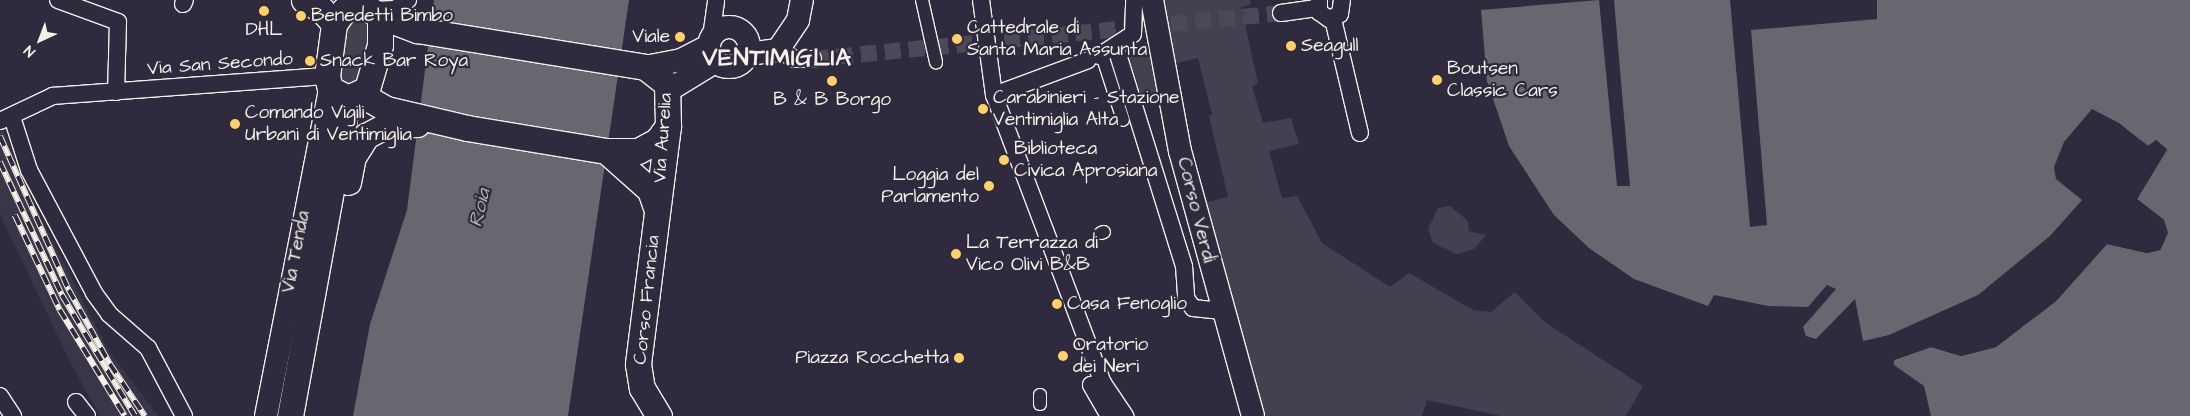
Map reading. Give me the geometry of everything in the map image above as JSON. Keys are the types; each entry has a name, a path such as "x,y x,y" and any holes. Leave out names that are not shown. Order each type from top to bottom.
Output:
{"main road":[{"path":"290,416 348,92 334,24 322,10 304,0"},
{"name":"Corso Verdi","path":"1152,0 1180,151 1222,311 1253,416"},
{"path":"334,24 344,10 368,7 419,26 636,65 681,60 711,49"},
{"path":"348,92 372,79 380,45 368,7"},
{"path":"711,49 734,67 749,54 778,50 800,10"},
{"path":"669,90 711,49 718,29 736,27 748,39 749,54"},
{"name":"Via Aurelia","path":"636,65 663,78 669,90 668,126 657,210"},
{"path":"348,92 467,128"},
{"name":"Via Tenda","path":"266,416 348,92"},
{"path":"321,241 340,210 359,146 366,136 387,125 406,122 467,128 606,151 636,161 657,210"},
{"path":"636,161 657,141 668,126"},
{"name":"Corso Francia","path":"657,210 638,364 642,388 658,416"}],"street":[{"path":"58,0 118,22 116,92"},
{"path":"368,7 394,9 410,0 419,26"},
{"path":"711,49 716,0"},
{"path":"922,0 936,62"},
{"path":"981,0 994,95 1036,188 1104,382 1125,416"},
{"path":"994,95 1101,55 1133,34 1134,0"},
{"path":"1333,19 1342,11 1342,0"},
{"path":"1281,13 1318,4 1322,15 1333,19"},
{"path":"1333,19 1360,132"},
{"path":"778,50 795,59 813,59"},
{"path":"1101,55 1123,120"},
{"path":"1101,55 1184,266 1186,298 1193,308 1222,311"},
{"name":"Via San Secondo","path":"6,119 52,91 348,92"},
{"path":"6,119 29,170 94,293 108,314 148,348 184,416"},
{"path":"1104,382 1091,385 1109,416"},
{"path":"0,396 13,416"},
{"path":"76,402 87,416"}],"shaded area":[{"path":"1160,0 1250,0 1251,4 1241,7 1258,83 1252,86 1263,123 1291,118 1299,144 1269,151 1282,198 1297,196 1322,243 1390,287 1409,273 1473,310 1491,312 1515,292 1546,323 1643,386 1626,416 1501,416 1427,400 1422,416 1263,416 1205,203 1228,197 1209,116 1212,114 1198,58 1173,64"},
{"path":"358,12 374,22 363,77 351,84 338,81 344,23"},
{"path":"1146,42 1159,92 1142,97 1128,55"},
{"path":"0,122 30,197 107,348 158,416 100,416 72,366 0,214"},
{"path":"1450,206 1468,221 1469,231 1486,235 1474,249 1457,254 1433,243 1428,229 1438,208"}],"water":[{"name":"Roia","path":"434,0 629,0 568,416 353,416 370,324 407,210"},
{"path":"1599,0 1617,186 1630,186 1614,0 1730,0 1750,227 1767,225 1751,30 1877,19 1877,0 2190,0 2190,416 1931,416 1924,386 1894,365 1894,360 1931,347 1961,356 1996,347 2056,301 2107,244 2147,253 2160,250 2165,240 2164,220 2137,199 2167,150 2156,140 2149,146 2092,109 2064,142 2054,167 2056,179 2082,200 2050,236 1978,295 1889,335 1863,341 1855,299 1816,339 1806,336 1803,327 1836,289 1827,285 1808,307 1768,306 1714,295 1708,306 1634,279 1589,248 1554,215 1509,146 1487,81 1481,10"}],"pier":[{"path":"2092,109 2119,123 2148,146 2156,140 2167,149 2137,199 2164,220 2168,233 2160,250 2147,253 2107,244 2056,301 1996,347 1961,356 1931,347 1894,360 1892,365 1893,358 1931,344 1961,354 1995,344 2054,299 2106,242 2147,251 2158,248 2165,233 2162,221 2134,199 2135,190 2164,150 2161,145 2147,149 2093,112 2057,158"}],"tunnel":[{"path":"813,59 1281,13"}],"railway":[{"path":"0,136 69,290 110,364 145,416"},
{"path":"0,162 62,295 135,416"},
{"path":"15,215 60,310 125,416"}],"place":[{"name":"DHL","path":"264,11"},
{"name":"Benedetti Bimbo","path":"301,16"},
{"name":"Viale","path":"680,37"},
{"name":"Cattedrale di Santa Maria Assunta","path":"957,39"},
{"name":"Seagull","path":"1291,46"},
{"name":"Snack Bar Roya","path":"310,61"},
{"name":"Boutsen Classic Cars","path":"1437,80"},
{"name":"B & B Borgo","path":"832,81"},
{"name":"Carabinieri – Stazione Ventimiglia Alta","path":"983,109"},
{"name":"Comando Vigili Urbani di Ventimiglia","path":"235,124"},
{"name":"Biblioteca Civica Aprosiana","path":"1004,160"},
{"name":"Loggia del Parlamento","path":"989,186"},
{"name":"La Terrazza di Vico Olivi B&B","path":"956,254"},
{"name":"Casa Fenoglio","path":"1057,304"},
{"name":"Oratorio dei Neri","path":"1063,356"},
{"name":"Piazza Rocchetta","path":"959,358"}],"district":[{"name":"VENTIMIGLIA","path":"777,59"}]}
